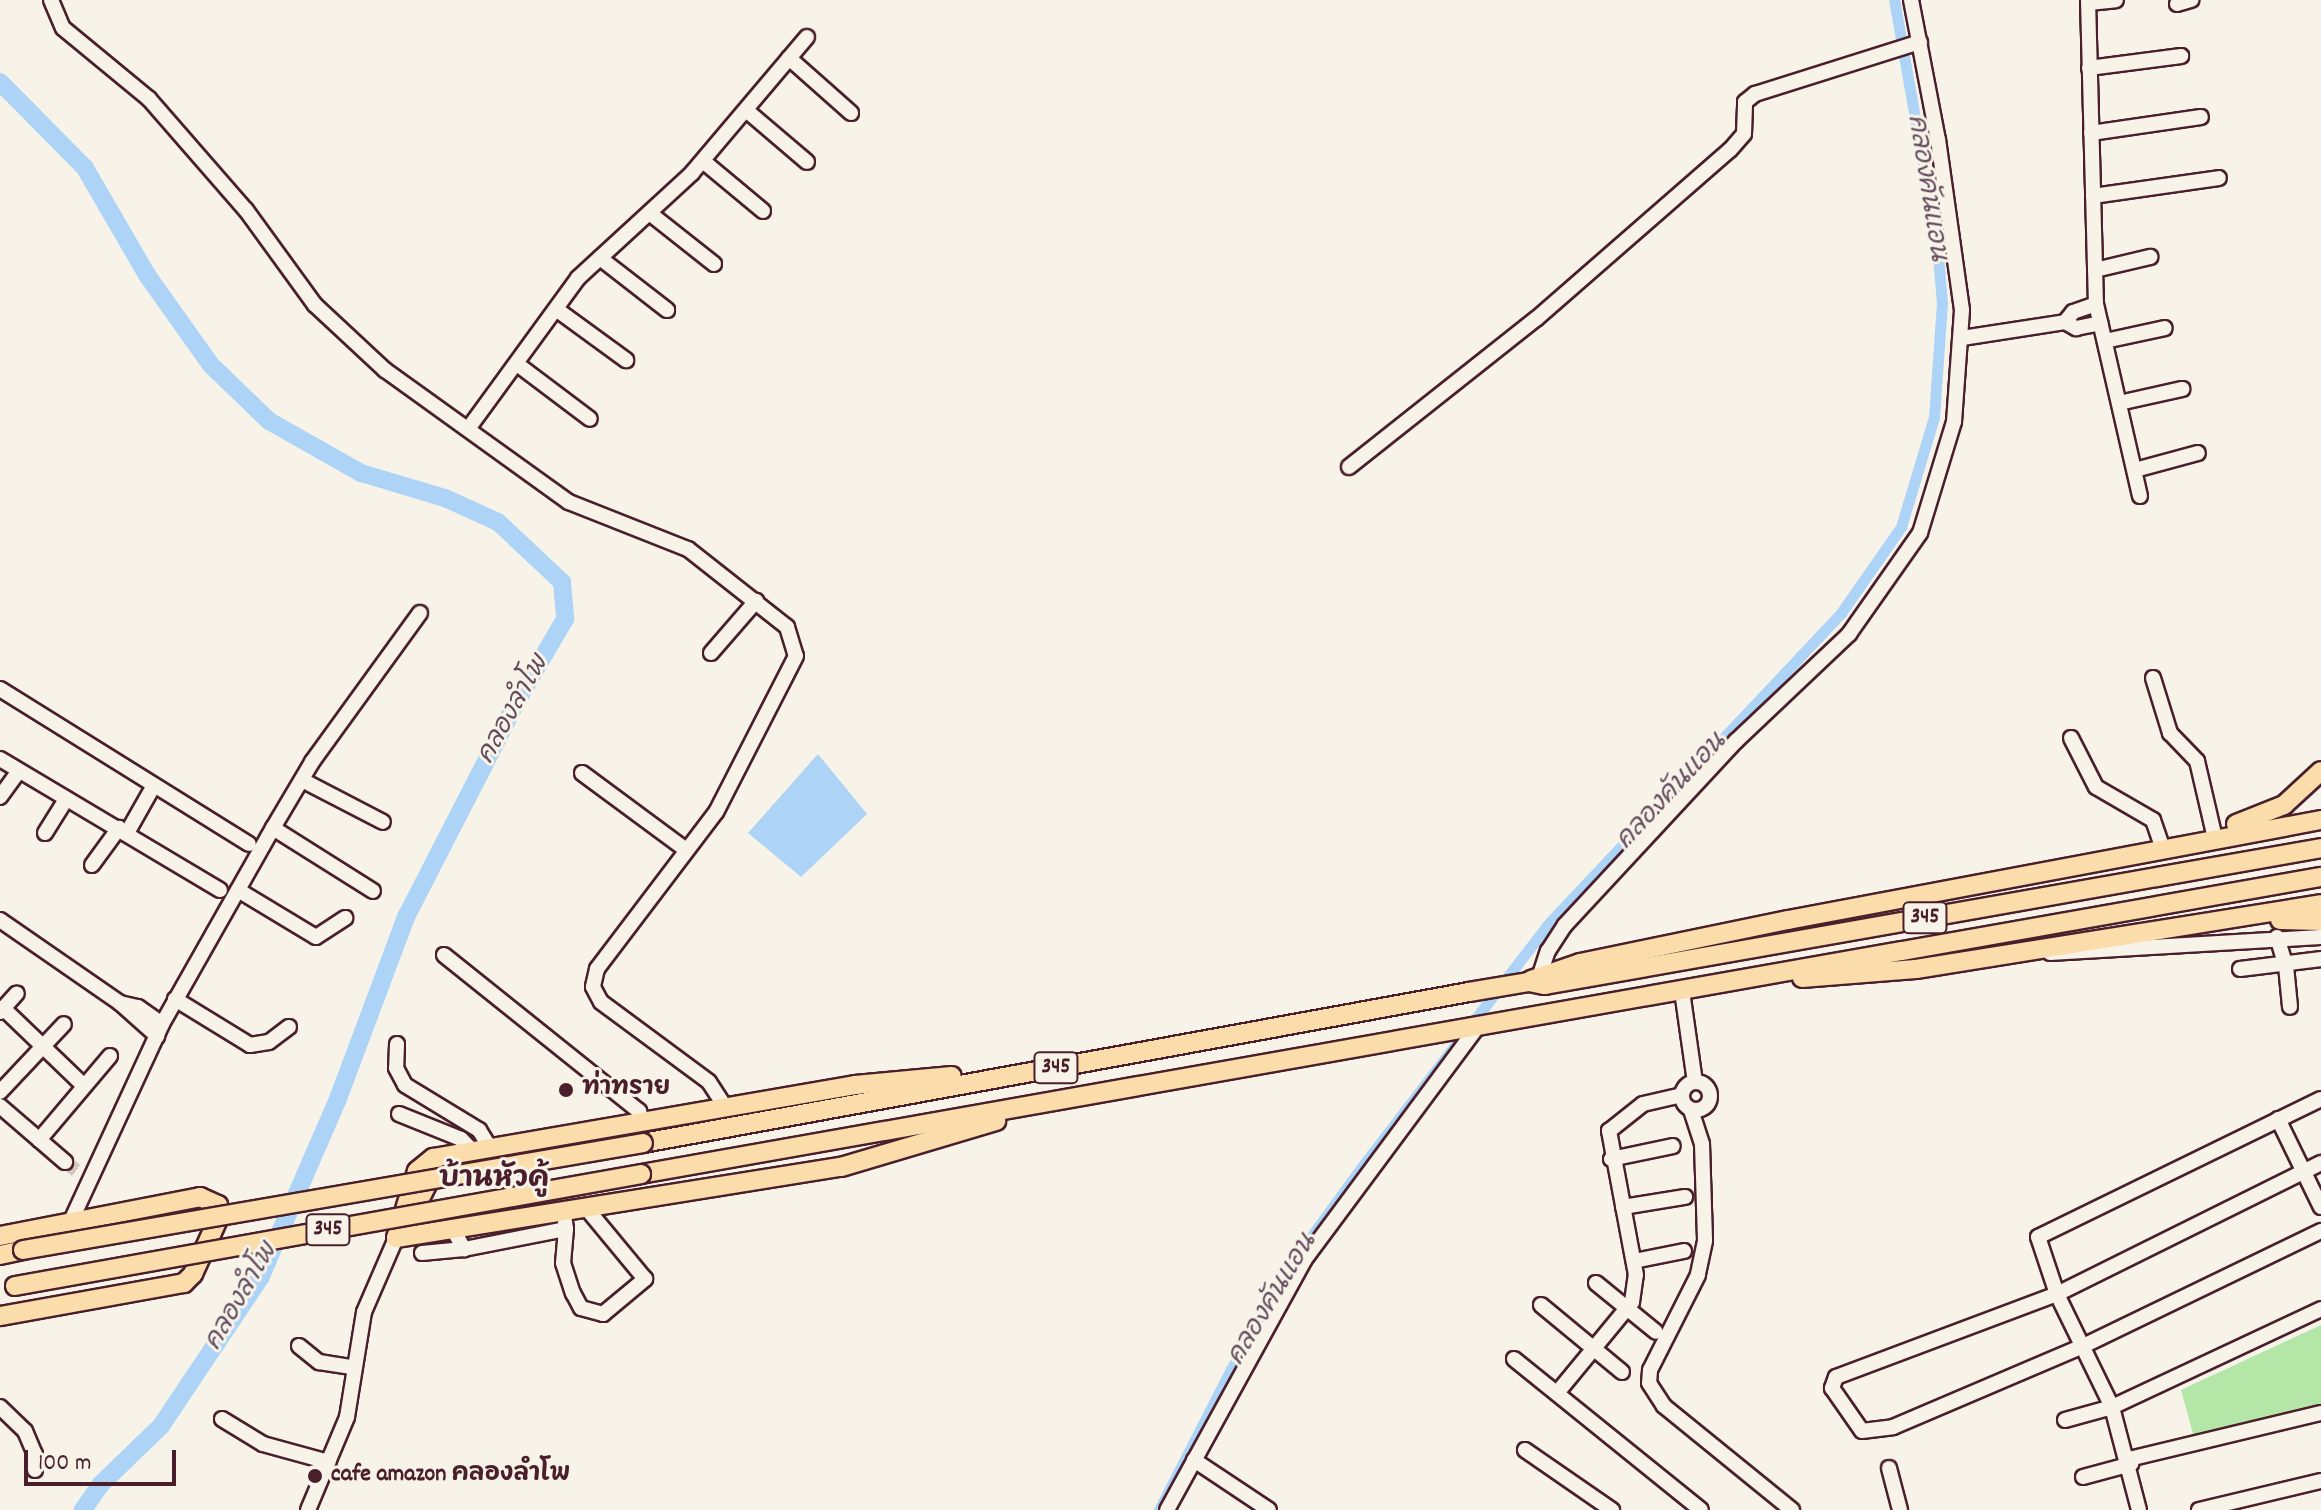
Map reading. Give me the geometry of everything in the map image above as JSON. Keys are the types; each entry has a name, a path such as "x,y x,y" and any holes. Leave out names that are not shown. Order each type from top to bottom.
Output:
{"main road":[{"path":"1988,882 2258,819 2284,805 2321,771"},
{"name":"345","path":"1531,981 1988,882 2321,818"},
{"name":"345","path":"0,1255 643,1143 1531,981 2321,848"},
{"name":"345","path":"7,1287 1039,1103 1473,1030 2321,877"},
{"name":"345","path":"1752,978 1843,977 2028,952 2321,904"},
{"path":"2186,926 2321,921"},
{"path":"396,1238 413,1216 429,1176 473,1149 826,1090 1070,1066"},
{"path":"826,1090 835,1098 831,1109"},
{"path":"396,1238 565,1222 588,1210 820,1171 1013,1116 1039,1103"},
{"path":"810,1145 826,1158 820,1171"},
{"path":"0,1236 187,1198 202,1210 204,1219 180,1278 164,1286 0,1316"}],"street":[{"path":"51,0 63,28 138,87 232,193 315,305 385,370 569,502 688,549 787,627 796,656 716,812 597,969 593,987 601,1002 709,1082 726,1108"},
{"path":"1531,981 1552,943 1585,902 1736,741 1849,634 1920,533 1938,484 1954,422 1962,338 1950,217 1911,0"},
{"path":"2116,0 2088,2 2096,304 2140,496"},
{"path":"468,429 556,309 600,258 652,215 703,161 807,37"},
{"path":"1349,467 1536,319 1730,150 1744,134 1745,102 1755,94 1920,42"},
{"path":"2089,68 2181,56"},
{"path":"789,58 851,113"},
{"path":"746,110 807,162"},
{"path":"2091,133 2201,117"},
{"path":"703,161 763,211"},
{"path":"2093,196 2219,178"},
{"path":"652,215 714,264"},
{"path":"2095,270 2150,257"},
{"path":"600,258 667,310"},
{"path":"2065,322 2073,312 2096,304"},
{"path":"556,309 626,360"},
{"path":"1962,338 2065,322 2076,328 2101,323"},
{"path":"2105,341 2165,328"},
{"path":"517,364 590,419"},
{"path":"2119,403 2182,389"},
{"path":"2135,470 2198,453"},
{"path":"711,653 756,601"},
{"path":"71,1221 77,1171 273,828 302,780 420,613"},
{"path":"2153,678 2170,733 2197,761 2213,830"},
{"path":"0,690 249,844"},
{"path":"2071,738 2096,787 2153,820 2161,843"},
{"path":"0,759 65,801 123,830 220,890"},
{"path":"0,797 18,772"},
{"path":"582,773 686,850"},
{"path":"302,780 383,822"},
{"path":"92,865 123,830 153,787"},
{"path":"45,833 65,801"},
{"path":"273,828 373,891"},
{"path":"238,890 316,937 345,918"},
{"path":"0,920 160,1030"},
{"path":"2277,937 2285,959 2290,1007"},
{"path":"2028,952 2088,955 2277,937 2321,937"},
{"path":"444,955 639,1111 642,1121"},
{"path":"2240,969 2285,959 2321,959"},
{"path":"1682,991 1695,1082"},
{"path":"17,993 2,1010 84,1086"},
{"path":"175,999 250,1045 269,1042 289,1027"},
{"path":"0,1092 64,1024"},
{"path":"1167,1510 1305,1259 1473,1030"},
{"path":"397,1044 396,1068 405,1085 479,1130 473,1149 461,1139 399,1114"},
{"path":"39,1140 110,1056"},
{"path":"1557,1393 1628,1309 1634,1261 1611,1159 1609,1131 1619,1119 1643,1104 1681,1095 1695,1082"},
{"path":"1691,1110 1701,1110 1710,1100 1707,1087 1695,1082"},
{"path":"1681,1095 1691,1110 1702,1144 1705,1241 1693,1288 1650,1370 1649,1383 1664,1406 1792,1510"},
{"path":"2139,1510 2130,1462 2112,1407 2081,1347 2037,1244 2043,1232 2321,1099"},
{"path":"0,1106 77,1171"},
{"path":"2278,1119 2321,1207"},
{"path":"1611,1159 1673,1146"},
{"path":"2321,1163 2057,1294 1836,1377 1832,1388 1867,1433 2081,1347 2321,1231"},
{"path":"1623,1207 1685,1197"},
{"path":"422,1253 464,1249 565,1222 563,1263 573,1293 581,1308 603,1314 645,1279 588,1210"},
{"path":"454,1231 464,1249"},
{"path":"308,1510 347,1417 352,1367 368,1301 396,1238"},
{"path":"1634,1261 1684,1251"},
{"path":"1596,1283 1656,1332"},
{"path":"1541,1305 1622,1372"},
{"path":"2065,1420 2112,1407 2321,1309"},
{"path":"299,1346 319,1362 352,1367"},
{"path":"1514,1359 1701,1510"},
{"path":"0,1407 25,1431 35,1454 35,1470"},
{"path":"2083,1477 2321,1413"},
{"path":"222,1419 263,1444 329,1462"},
{"path":"1525,1450 1612,1510"},
{"path":"1194,1460 1269,1510"},
{"path":"1889,1468 1900,1510"},
{"path":"2199,1510 2321,1481"}],"green space":[{"path":"2321,1325 2321,1407 2195,1441 2181,1390"}],"water":[{"path":"818,754 867,814 801,877 748,833"}],"waterway":[{"name":"คลองคันแอน","path":"1159,1510 1231,1369 1308,1241 1361,1168 1549,923 1841,613 1901,527 1934,417 1942,304 1937,243 1894,0"},
{"name":"คลองลำโพ","path":"0,82 85,168 147,275 211,365 269,421 361,473 445,498 498,522 562,582 565,619 516,703 406,917 338,1099 260,1278 161,1426 101,1484 83,1510"}],"tunnel":[{"path":"65,1162 77,1171"}],"place":[{"name":"ท่าทราย","path":"566,1090"},
{"name":"cafe amazon คลองลำโพ","path":"315,1476"}],"district":[{"name":"บ้านหัวคู้","path":"494,1181"}]}
